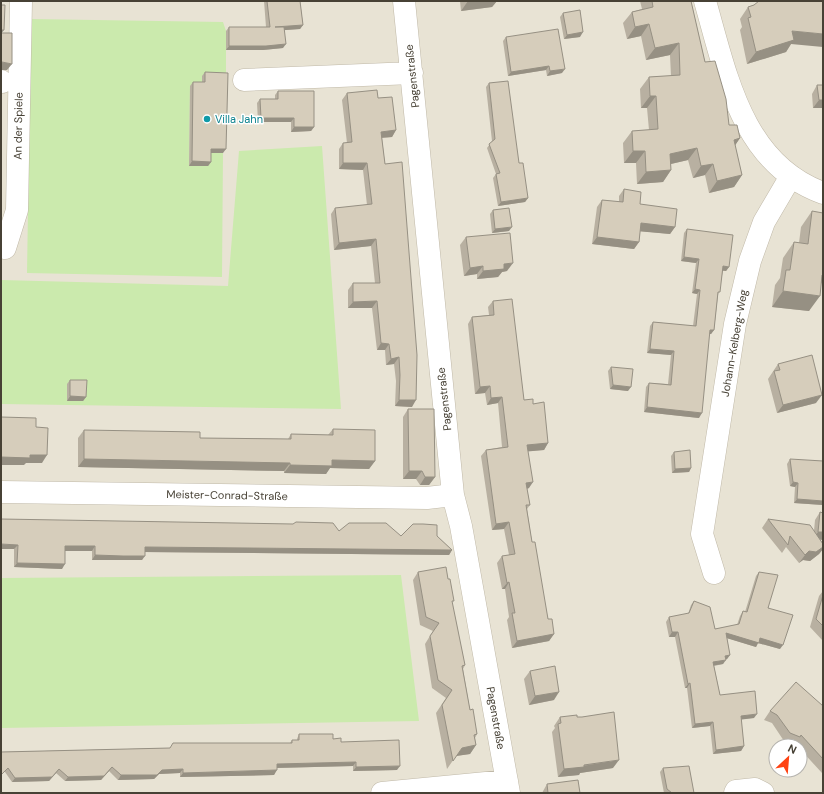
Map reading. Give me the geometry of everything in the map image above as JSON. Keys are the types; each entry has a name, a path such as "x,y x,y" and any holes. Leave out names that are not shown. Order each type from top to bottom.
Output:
{"street":[{"name":"An der Spiele","path":"4,248 16,210 21,1"},
{"name":"Pagenstraße","path":"404,1 454,495 461,526 508,787"},
{"path":"705,1 727,78 741,117 772,160 791,176 823,193"},
{"path":"244,80 412,73"},
{"name":"Johann-Kelberg-Weg","path":"714,573 702,534 735,324 750,261 764,222 791,176"},
{"name":"Meister-Conrad-Straße","path":"1,492 427,498 454,495"},
{"path":"382,793 508,787"},
{"path":"735,793 736,791 755,789 763,793"}],"shaded area":[{"path":"1,1 823,1 823,793 1,793"}],"green space":[{"path":"31,19 223,22 226,31 226,77 202,77 202,86 190,86 189,165 209,153 223,153 222,277 27,273"},
{"path":"322,146 341,409 1,404 1,280 228,286 239,151"},
{"path":"401,575 419,721 1,728 1,578"}],"building":[{"path":"267,1 300,1 303,25 275,27 284,27 286,44 266,46 229,46 229,27 270,27"},
{"path":"652,1 691,1 705,62 715,61 726,99 729,125 737,125 740,138 734,140 742,175 717,181 713,164 701,166 697,148 670,154 671,170 646,172 645,151 633,151 632,131 658,129 656,96 650,96 649,77 680,75 679,43 655,48 649,24 635,27 632,12 653,7"},
{"path":"759,1 823,1 823,34 792,31 794,40 756,52 748,18 751,17 748,7"},
{"path":"1,5 5,5 4,30 1,30"},
{"path":"580,10 583,32 567,35 563,13"},
{"path":"558,29 565,69 550,71 549,66 511,72 506,37"},
{"path":"1,33 12,33 12,64 1,63"},
{"name":"Villa Jahn","path":"205,72 228,73 226,149 211,149 211,162 192,161 193,82 205,82"},
{"path":"508,81 519,163 523,163 528,198 501,202 496,174 500,173 489,144 495,139 489,83"},
{"path":"817,85 823,85 823,100 819,100"},
{"path":"377,90 378,98 392,97 396,130 381,132 385,164 402,162 417,355 416,400 399,400 399,357 391,359 389,344 381,343 377,301 353,302 353,283 380,283 376,239 339,243 335,208 372,204 367,163 343,163 343,143 352,142 347,93"},
{"path":"278,91 314,91 314,127 294,127 294,118 261,118 260,99 278,99"},
{"path":"624,189 641,192 640,204 677,209 675,227 641,223 639,242 597,237 602,200 623,202"},
{"path":"509,208 512,227 495,229 493,210"},
{"path":"812,211 823,213 823,275 820,296 783,291 786,270 790,270 794,242 808,244"},
{"path":"687,229 733,235 729,267 723,266 720,292 718,292 714,330 710,330 702,413 647,407 649,383 671,385 674,351 650,349 653,322 696,326 700,290 695,289 699,259 684,257"},
{"path":"510,233 513,263 504,264 504,269 483,271 483,266 470,268 466,237"},
{"path":"512,299 524,400 533,399 533,404 544,402 548,443 527,445 533,482 526,483 530,505 526,505 532,542 535,542 548,619 552,619 554,634 517,641 512,613 515,613 502,556 515,554 509,522 496,524 486,450 508,447 502,397 491,398 490,386 480,387 472,317 494,315 493,301"},
{"path":"812,355 822,395 783,405 774,371 780,370 778,364"},
{"path":"611,367 633,369 631,387 613,385"},
{"path":"70,380 87,380 86,397 70,396"},
{"path":"408,409 434,409 435,477 425,477 422,471 409,471"},
{"path":"1,417 36,418 36,427 48,428 47,455 30,455 30,458 1,457"},
{"path":"333,429 375,430 375,461 332,460 332,466 290,465 290,463 84,459 84,430 200,432 200,438 291,439 291,434 333,435"},
{"path":"690,450 691,468 675,469 674,452"},
{"path":"790,459 823,461 823,501 797,499 798,483 793,482"},
{"path":"820,512 823,513 823,532 818,532"},
{"path":"1,519 293,524 296,522 333,523 339,531 349,523 386,523 401,536 413,524 423,524 437,525 437,536 452,550 145,547 145,556 123,556 95,555 95,546 65,546 65,564 17,563 18,545 1,544"},
{"path":"768,519 810,525 823,544 823,547 816,552 809,551 805,555 790,536 788,545"},
{"path":"446,567 448,579 450,579 454,601 452,601 465,665 462,666 470,710 473,709 477,734 474,735 476,745 462,748 453,761 442,705 452,690 438,680 430,636 439,623 426,617 418,572"},
{"path":"759,572 778,575 768,608 793,615 783,645 760,638 759,643 726,633 730,655 725,656 726,660 713,662 720,695 755,691 757,714 741,716 744,746 716,750 713,722 695,724 690,683 688,684 678,632 672,632 669,617 689,613 694,601 710,607 715,629 739,624 743,611 747,612"},
{"path":"823,595 823,626 816,619"},
{"path":"555,666 559,692 535,696 530,671"},
{"path":"796,682 823,706 823,759 808,743 808,738 790,733 777,715 770,711"},
{"path":"614,712 619,760 584,765 584,767 564,769 558,724 561,723 560,717 577,715 577,717 582,717"},
{"path":"299,734 333,734 333,739 341,738 341,742 399,740 400,766 356,767 356,762 277,764 277,770 183,773 183,769 162,770 157,775 121,775 112,767 104,776 68,777 59,769 52,777 15,778 8,768 1,775 1,752 170,748 173,743 292,743 292,740 299,740"},
{"path":"689,766 694,793 672,793 667,789 663,768"},
{"path":"578,780 580,793 548,793 547,784"}],"place":[{"name":"Villa Jahn","path":"207,119"}]}
